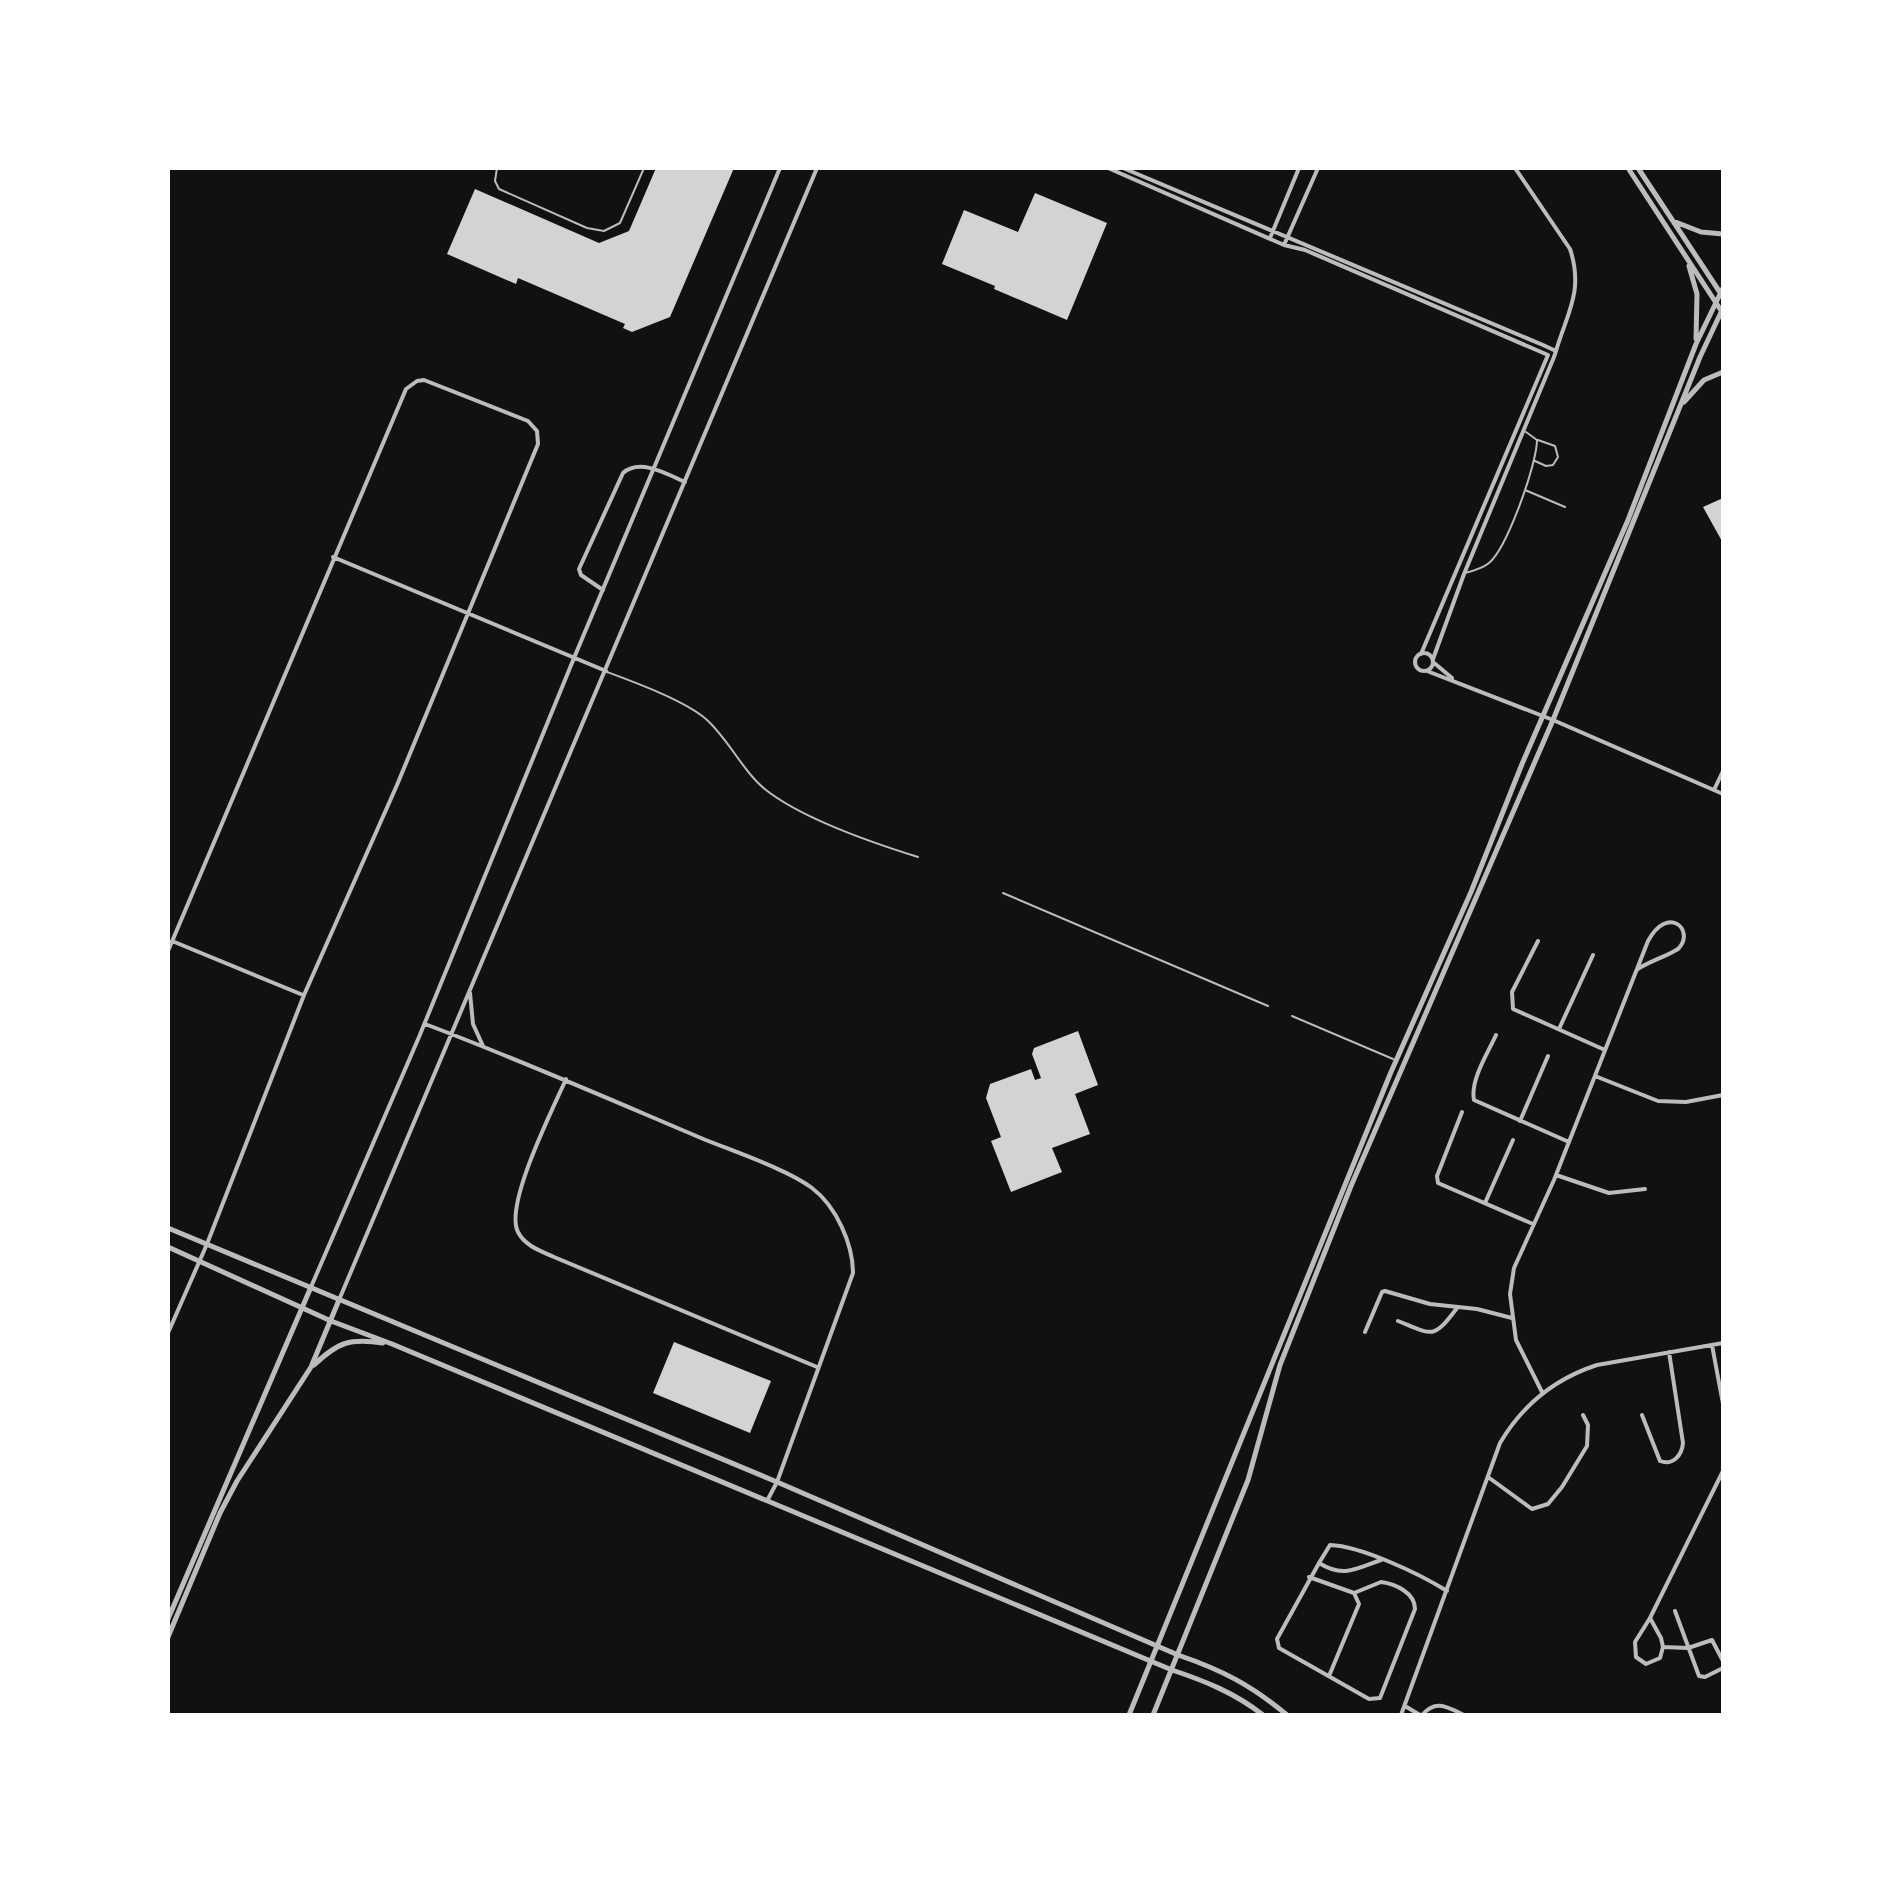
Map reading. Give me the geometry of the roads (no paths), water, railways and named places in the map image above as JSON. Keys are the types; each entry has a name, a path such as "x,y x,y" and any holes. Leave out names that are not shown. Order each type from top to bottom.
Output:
{"street":[{"path":"168,1619 425,1023 780,168"},
{"path":"168,1637 225,1502 311,1367 817,168"},
{"path":"1108,168 1284,245 1305,250 1526,345 1555,354"},
{"path":"1123,168 1549,352"},
{"path":"1270,238 1299,168"},
{"path":"1284,245 1318,168"},
{"path":"1427,671 1574,304 1576,284 1570,249 1515,168"},
{"path":"1153,1715 1248,1480 1280,1365 1351,1186 1553,720 1700,357 1723,311 1687,262 1628,168"},
{"path":"1129,1715 1396,1061 1628,520 1696,344 1722,293 1638,168"},
{"path":"1672,221 1701,232 1723,234"},
{"path":"1687,262 1697,294 1696,344"},
{"path":"1559,340 1549,352 1421,654 1416,658 1416,666 1553,720 1723,794"},
{"path":"1678,412 1699,384 1709,376 1723,372"},
{"path":"168,951 402,395 411,384 424,380 515,415 534,426 538,444 397,785 304,995 207,1244 168,1333"},
{"path":"603,590 580,572 585,553 623,473 633,468 654,469 685,482"},
{"path":"333,557 606,671"},
{"path":"1421,654 1428,654 1453,680"},
{"path":"1714,790 1723,771"},
{"path":"1542,1392 1516,1340 1510,1294 1514,1268 1556,1175 1594,1076 1654,930 1670,921 1683,929 1684,938 1679,948 1638,969"},
{"path":"172,941 304,995"},
{"path":"1538,941 1512,992 1513,1009 1605,1050"},
{"path":"1559,1029 1593,955"},
{"path":"470,991 473,1024 483,1046"},
{"path":"425,1023 566,1079 796,1179 823,1199 848,1242 853,1273 777,1482 767,1501"},
{"path":"1496,1035 1475,1081 1473,1098 1569,1142"},
{"path":"1520,1121 1548,1056"},
{"path":"1594,1076 1658,1101 1686,1102 1723,1095"},
{"path":"566,1079 515,1206 514,1220 521,1237 554,1257 817,1367"},
{"path":"1462,1112 1438,1183 1533,1224"},
{"path":"1485,1203 1513,1140"},
{"path":"1556,1175 1600,1192 1645,1189"},
{"path":"168,1228 1234,1677 1287,1715"},
{"path":"168,1247 331,1321 1172,1670 1208,1682 1245,1701 1263,1715"},
{"path":"1365,1332 1385,1291 1512,1318"},
{"path":"1398,1321 1428,1333 1435,1332 1457,1308"},
{"path":"311,1367 336,1346 346,1342 364,1340 392,1344"},
{"path":"1401,1715 1500,1443 1512,1422 1542,1392 1582,1370 1723,1343"},
{"path":"1712,1345 1723,1404"},
{"path":"1642,1415 1660,1461 1674,1461 1683,1443 1669,1352"},
{"path":"1488,1477 1532,1509 1544,1507 1562,1487 1587,1446 1588,1425 1583,1415"},
{"path":"1650,1618 1663,1647 1660,1658 1651,1664 1640,1662 1636,1657 1635,1642 1723,1471"},
{"path":"1354,1593 1374,1583 1387,1582 1411,1594 1416,1603 1380,1698 1369,1699 1279,1648 1277,1643 1309,1577 1330,1545 1346,1546 1428,1578 1447,1591"},
{"path":"1319,1563 1333,1572 1348,1571 1381,1560"},
{"path":"1309,1577 1354,1593 1359,1604 1329,1676"},
{"path":"1675,1611 1700,1678 1723,1668"},
{"path":"1663,1647 1688,1648 1712,1640 1723,1661"},
{"path":"1405,1706 1421,1715 1435,1704 1441,1704 1464,1715"}],"lane":[{"path":"497,168 495,181 499,189 587,228 604,231 620,223 644,168"},
{"path":"1523,431 1555,446 1558,457 1553,465 1546,466 1535,461"},
{"path":"1464,574 1488,565 1494,556 1535,461 1537,440"},
{"path":"1524,489 1565,507"},
{"path":"606,671 684,705 706,719 772,795 808,815 918,857"},
{"path":"1003,893 1268,1006"},
{"path":"1292,1016 1405,1065"}]}
